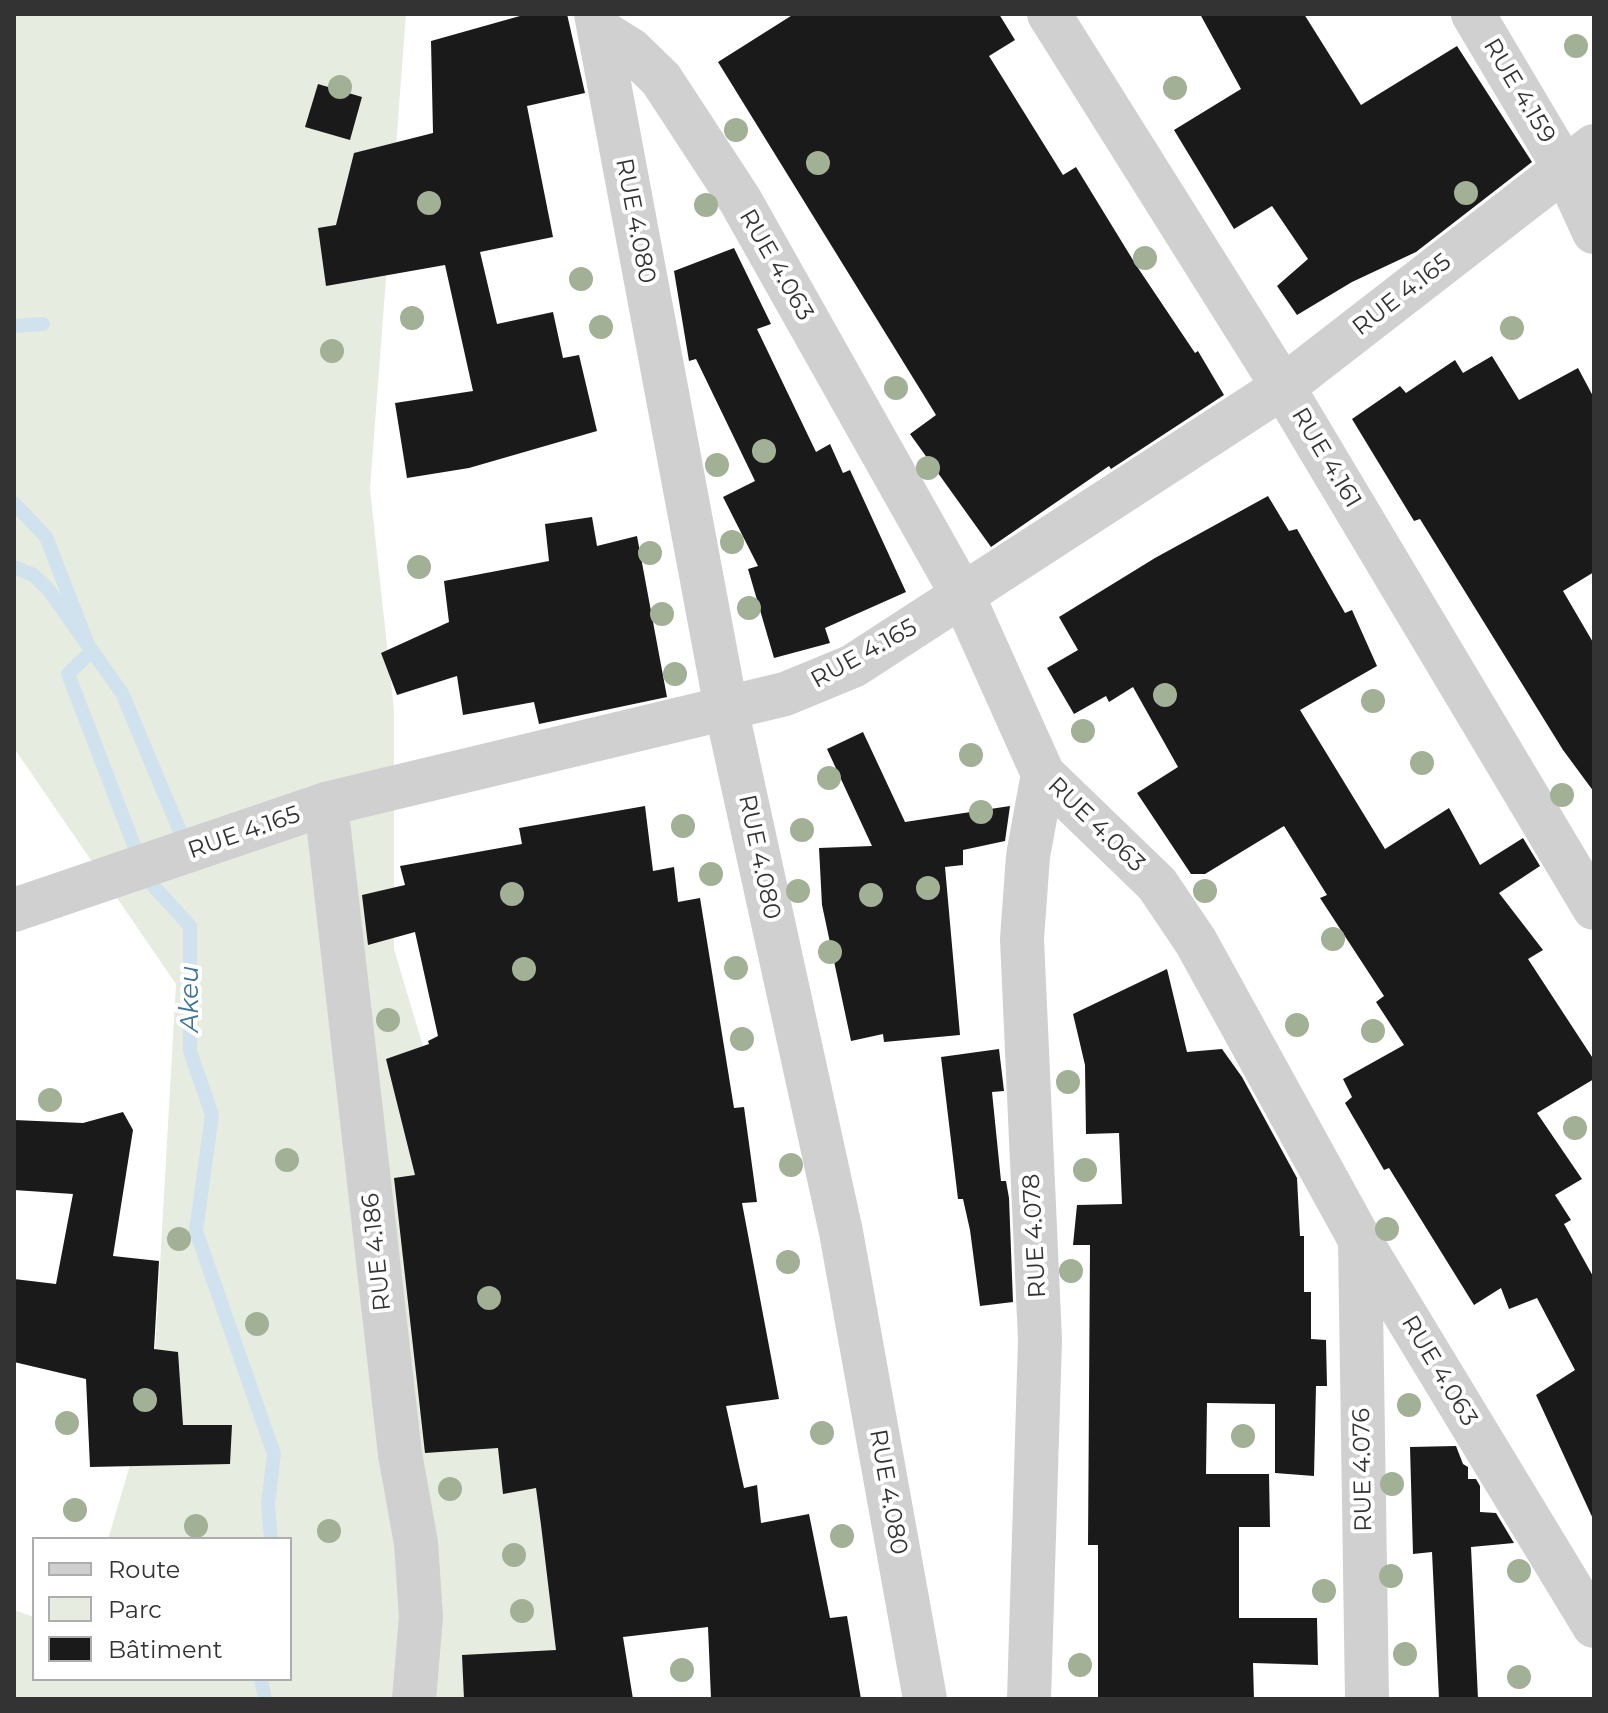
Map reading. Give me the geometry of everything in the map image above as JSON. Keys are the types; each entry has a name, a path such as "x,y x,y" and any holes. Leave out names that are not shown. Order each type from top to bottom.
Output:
{"street":[{"name":"RUE 4.161","path":"1049,14 1283,387 1594,908"},
{"name":"RUE 4.159","path":"1473,14 1579,157 1594,232"},
{"name":"RUE 4.063","path":"598,22 661,79 740,200 963,596 1043,774 1157,884 1196,942 1360,1240 1594,1626"},
{"name":"RUE 4.080","path":"598,22 726,708 841,1232 925,1699"},
{"name":"RUE 4.165","path":"14,910 326,804 785,694 832,676 963,596 1283,387 1579,157"},
{"name":"RUE 4.078","path":"1029,1699 1040,1340 1022,939 1028,856 1043,774"},
{"name":"RUE 4.186","path":"326,804 400,1454 416,1543 421,1617 414,1699"},
{"name":"RUE 4.076","path":"1360,1240 1367,1699"}],"green space":[{"path":"14,14 406,14 370,489 394,710 394,949 576,1561 584,1699 14,1699 14,1610 32,1616 32,1681 292,1681 292,1537 109,1537 153,1388 176,984 14,748"}],"building":[{"path":"527,14 567,14 585,93 527,106 553,237 480,252 497,324 553,312 563,358 579,355 597,431 469,468 407,478 395,403 473,391 445,265 326,286 318,228 336,225 354,153 433,133 431,41"},
{"path":"794,14 999,14 1015,40 989,56 1063,175 1076,167 1136,265 1195,353 1198,351 1224,395 1111,469 1109,466 991,547 910,434 936,415 718,62"},
{"path":"1200,14 1304,14 1361,105 1457,46 1532,162 1416,252 1352,282 1297,315 1277,286 1308,259 1272,206 1234,229 1174,130 1241,89"},
{"path":"318,84 362,97 350,140 305,127"},
{"path":"734,248 771,324 757,329 816,452 830,444 843,473 850,470 906,592 825,628 830,643 774,658 748,569 758,566 723,497 755,481 696,359 689,361 674,271"},
{"path":"1492,356 1519,400 1578,368 1594,398 1594,572 1563,591 1594,644 1594,792 1563,750 1420,519 1414,521 1352,419 1400,386 1406,393 1455,360 1463,373"},
{"path":"1268,496 1289,531 1297,529 1345,613 1352,610 1377,666 1300,710 1385,849 1449,808 1480,865 1523,838 1540,866 1499,893 1543,950 1528,959 1594,1060 1594,1079 1537,1113 1582,1179 1555,1195 1571,1220 1564,1224 1594,1278 1594,1521 1536,1395 1575,1370 1537,1298 1509,1309 1501,1288 1474,1305 1389,1168 1384,1170 1345,1103 1352,1097 1343,1079 1404,1045 1376,1002 1384,996 1320,898 1327,895 1284,826 1205,874 1191,874 1137,793 1178,767 1133,687 1109,702 1106,696 1074,714 1047,668 1078,650 1059,617 1155,558"},
{"path":"592,517 597,546 637,536 667,697 539,724 534,702 463,715 457,676 397,695 381,653 449,622 444,581 549,561 545,524"},
{"path":"863,732 905,822 1010,806 1005,841 963,850 963,865 945,867 960,1035 884,1042 883,1034 851,1041 822,905 819,848 872,846 827,749"},
{"path":"645,806 653,871 674,867 678,902 700,898 734,1108 744,1107 757,1202 742,1203 779,1399 726,1406 744,1488 757,1485 761,1523 809,1514 830,1618 847,1616 861,1699 711,1699 708,1627 623,1637 633,1699 464,1699 462,1655 556,1650 541,1525 536,1488 503,1494 498,1448 425,1453 394,1178 415,1175 386,1059 429,1044 428,1041 438,1036 415,932 368,945 362,895 405,885 400,866 522,844 519,828"},
{"path":"1167,969 1187,1052 1222,1049 1242,1077 1297,1178 1300,1236 1304,1236 1304,1292 1311,1292 1311,1339 1326,1340 1327,1386 1316,1386 1314,1476 1275,1473 1275,1404 1207,1403 1206,1474 1269,1474 1270,1527 1239,1527 1239,1618 1317,1618 1318,1665 1253,1663 1254,1699 1098,1699 1098,1545 1088,1545 1090,1245 1073,1245 1077,1205 1122,1204 1119,1133 1086,1134 1085,1065 1073,1014"},
{"path":"999,1049 1004,1091 992,1092 1001,1181 1006,1181 1009,1198 1013,1302 980,1306 970,1230 963,1199 958,1199 941,1057"},
{"path":"123,1112 133,1130 113,1256 159,1261 154,1349 178,1352 183,1425 232,1425 230,1464 90,1467 86,1379 14,1362 14,1279 56,1284 73,1194 14,1190 14,1120 83,1123"},
{"path":"1456,1446 1463,1464 1468,1467 1468,1479 1476,1479 1480,1486 1480,1512 1496,1513 1514,1543 1471,1547 1478,1699 1439,1699 1432,1552 1413,1554 1410,1447"}],"waterway":[{"path":"14,326 43,324"},
{"name":"Akeu","path":"14,503 46,537 91,652 68,674 147,879 190,926 190,1051 212,1115 196,1231 274,1454 268,1504 271,1537"},
{"path":"14,567 33,575 48,589 122,693 179,829"},
{"name":"Akeu","path":"261,1681 265,1699"}]}
